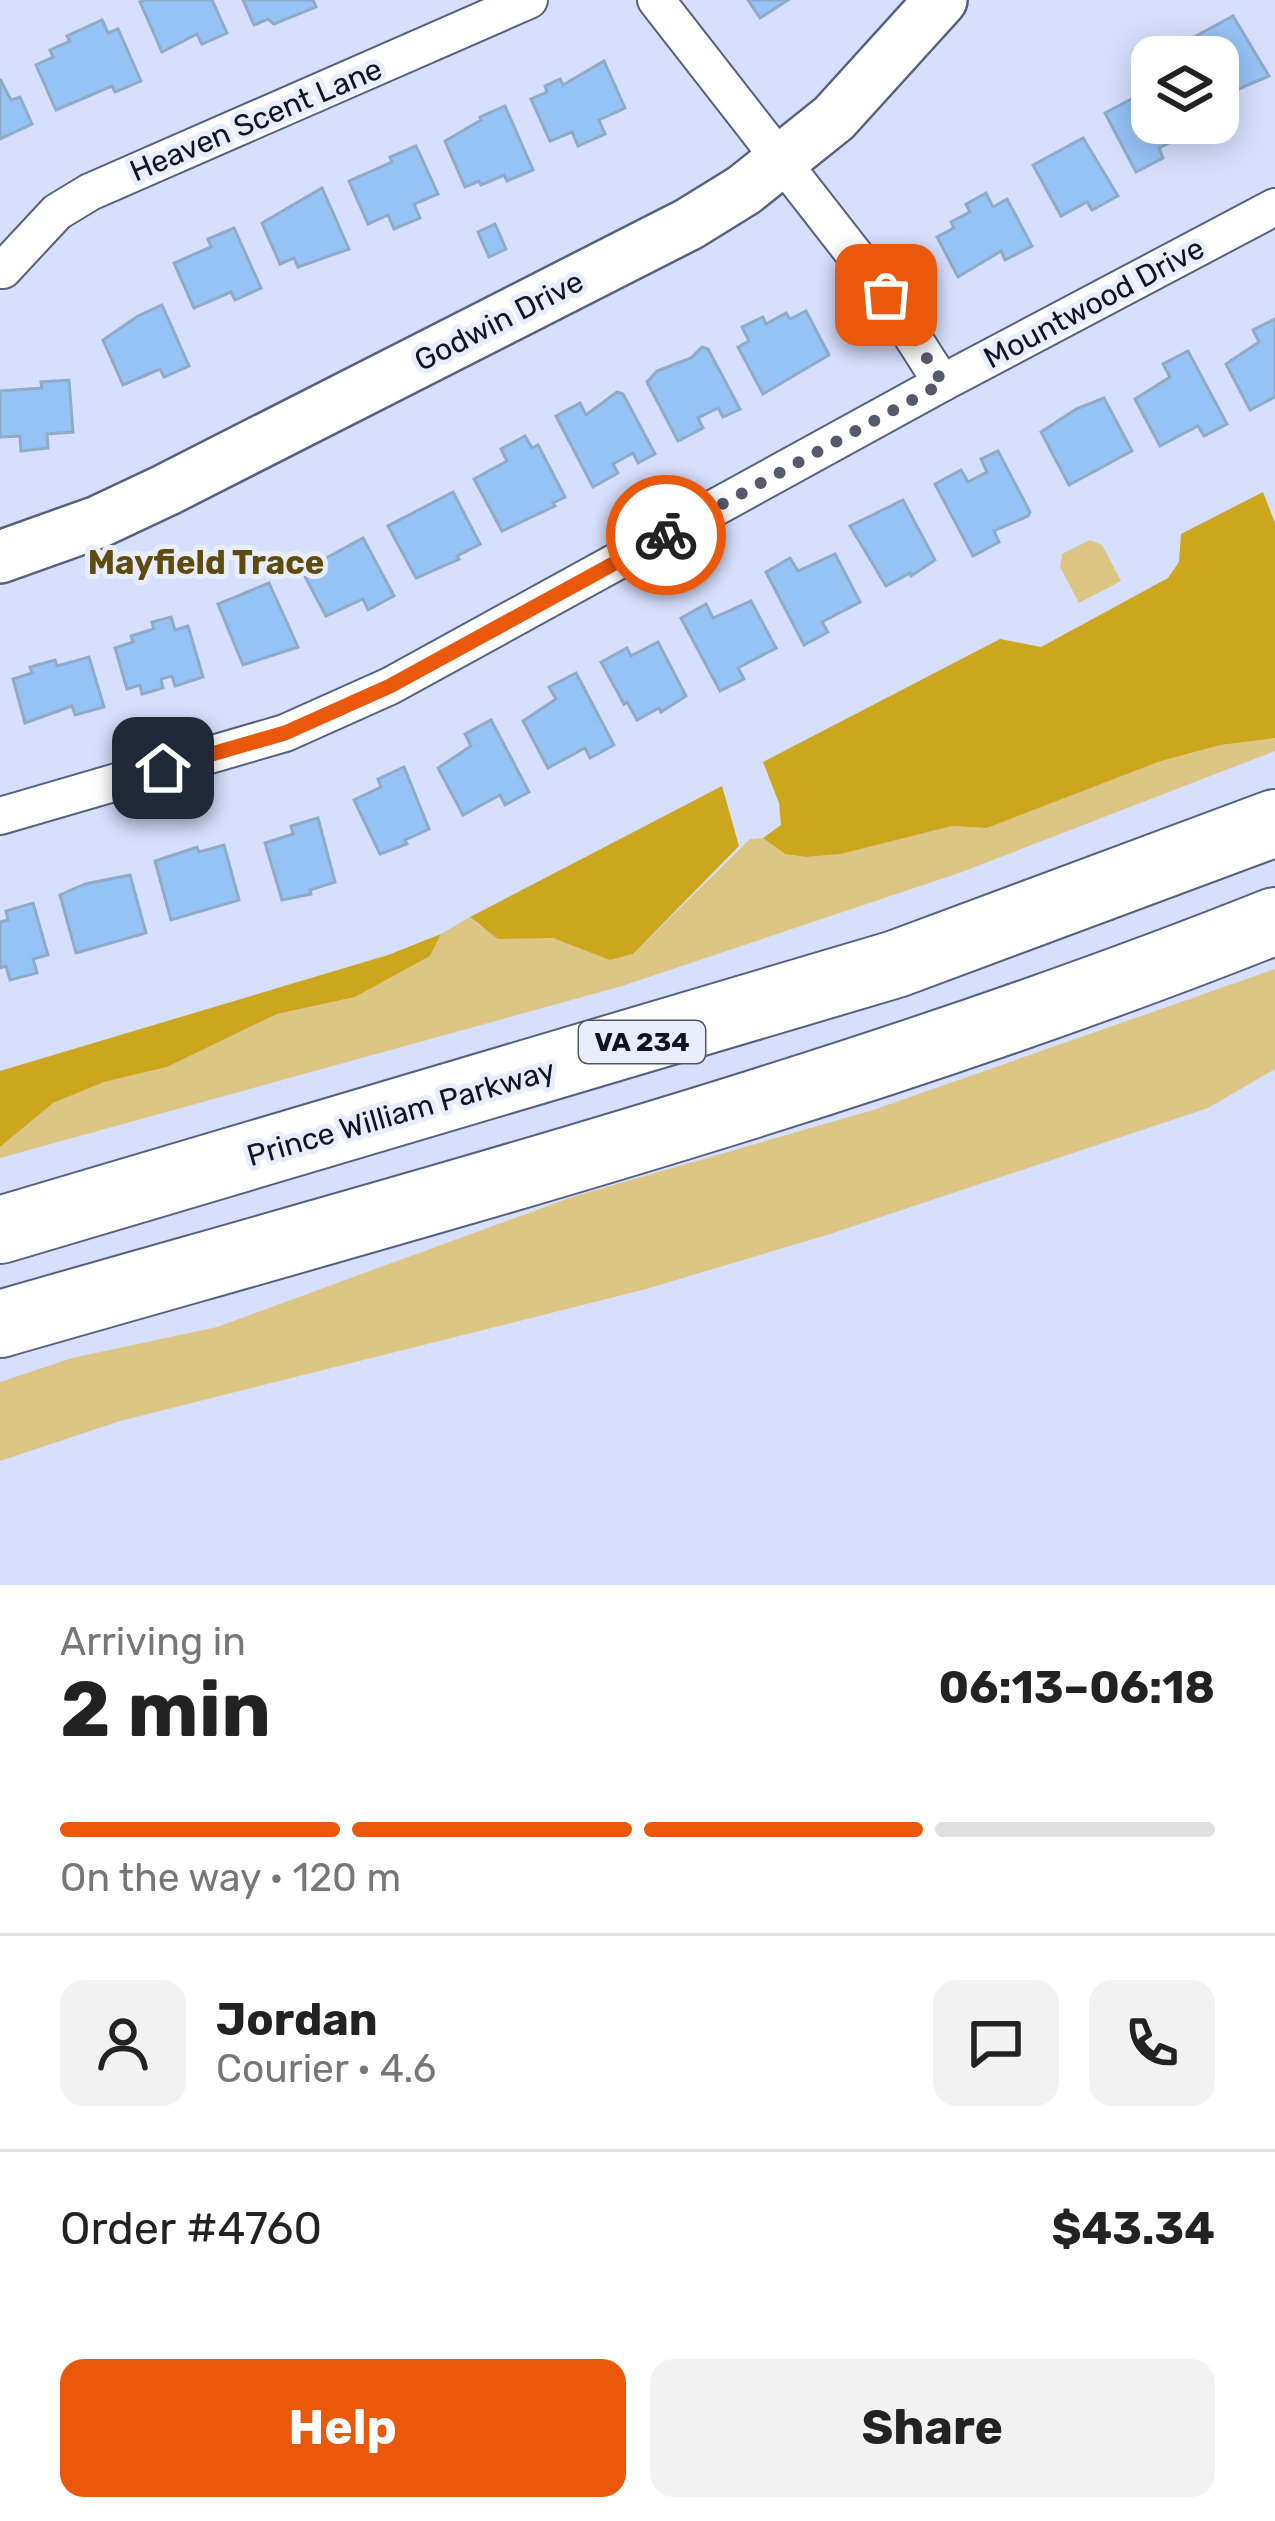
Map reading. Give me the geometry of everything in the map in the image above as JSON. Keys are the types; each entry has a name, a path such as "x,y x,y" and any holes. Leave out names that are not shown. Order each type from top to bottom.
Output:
{"highway":[{"name":"Prince William Parkway","path":"0,1230 896,964 1275,824"},
{"path":"0,1324 748,1106 985,1028 1275,921"}],"street":[{"name":"Heaven Scent Lane","path":"3,270 57,212 90,192 529,0"},
{"path":"656,0 886,295 943,383"},
{"name":"Godwin Drive","path":"0,557 98,522 187,479 689,224 784,161 833,118 941,0"},
{"name":"Mountwood Drive","path":"0,816 285,733 390,686 1275,207"}],"shaded area":[{"path":"1263,492 1275,523 1275,738 1221,745 1161,761 987,828 952,826 841,854 806,857 785,854 763,838 781,825 779,803 763,762 1000,639 1041,647 1168,578 1179,562 1181,534"},
{"path":"1090,540 1102,545 1121,581 1079,603 1060,567 1062,554"},
{"path":"1275,738 1275,751 962,872 622,986 0,1158 0,1147 53,1103 104,1082 167,1067 277,1014 355,997 430,956 441,934 470,917 498,934 563,940 609,956 633,954 750,839 763,838 785,854 806,857 841,854 952,826 987,828 1161,761 1221,745"},
{"path":"722,786 739,846 633,954 610,960 553,938 498,939 470,917"},
{"path":"441,934 430,956 355,997 277,1014 167,1067 104,1082 53,1103 0,1147 0,1071 388,955"},
{"path":"1275,969 1275,1069 1208,1108 830,1234 646,1289 120,1421 0,1461 0,1382 72,1358 217,1327 572,1197 873,1110"}],"building":[{"path":"212,0 227,33 202,44 197,34 162,52 140,2"},
{"path":"243,0 313,0 316,7 274,24 268,19 254,25"},
{"path":"748,0 788,0 760,18"},
{"path":"1233,16 1269,76 1239,89 1239,36 1196,36"},
{"path":"102,20 108,33 118,29 141,81 115,92 112,86 56,110 36,65 53,57 50,50 70,41 67,36"},
{"path":"604,61 625,108 599,120 605,134 578,146 572,132 550,141 531,99 547,92 545,86 560,79 563,85"},
{"path":"0,79 11,100 20,97 32,124 0,139"},
{"path":"1131,99 1131,144 1167,144 1159,148 1163,158 1136,172 1105,113"},
{"path":"505,106 533,170 507,181 504,175 465,187 445,141"},
{"path":"1083,138 1118,196 1092,210 1087,202 1061,216 1033,165"},
{"path":"416,146 438,194 414,204 420,218 394,229 388,215 368,224 349,181"},
{"path":"322,188 349,249 298,267 294,258 280,264 262,223"},
{"path":"986,193 993,207 1007,199 1032,246 1005,260 1001,251 958,277 937,237 970,212 966,204"},
{"path":"495,224 506,249 489,257 478,232"},
{"path":"234,228 261,288 235,300 231,292 194,308 174,263 211,247 208,239"},
{"path":"162,305 189,366 164,377 160,369 123,385 103,340"},
{"path":"806,311 829,355 763,394 738,347 749,341 742,327 763,317 766,324 786,313 790,319"},
{"path":"1275,319 1275,397 1250,410 1226,364 1259,342 1253,330"},
{"path":"702,347 708,349 740,409 723,417 718,408 698,418 703,428 678,441 647,382 657,371 691,358"},
{"path":"1188,351 1227,424 1204,436 1198,426 1160,446 1135,399 1170,377 1163,364"},
{"path":"69,380 73,432 47,434 48,448 21,451 20,436 0,437 0,391 42,388 41,382"},
{"path":"617,392 623,394 655,454 638,463 633,453 613,464 618,473 593,487 556,416 580,403 586,415"},
{"path":"1104,398 1132,451 1069,485 1041,432 1076,409"},
{"path":"525,436 532,448 538,445 565,497 502,531 474,479 507,461 501,449"},
{"path":"998,451 1030,512 994,531 999,542 973,556 935,484 961,470 968,482 987,472 981,459"},
{"path":"453,492 480,544 416,578 388,526"},
{"path":"903,500 935,560 886,586 850,526"},
{"path":"363,538 394,596 368,610 363,599 326,616 302,571"},
{"path":"835,554 860,602 822,622 828,632 804,645 766,572 790,558 798,571"},
{"path":"269,583 298,647 243,665 218,604"},
{"path":"751,601 776,648 738,668 744,679 720,691 681,618 706,604 713,618"},
{"path":"171,617 175,630 188,626 203,677 175,686 172,676 161,679 163,688 142,694 140,685 127,689 115,648 133,642 131,636 154,629 152,622"},
{"path":"658,642 686,696 637,720 601,662 627,648 631,656"},
{"path":"89,657 104,707 75,715 72,706 25,723 13,679 32,673 30,667"},
{"path":"576,673 614,745 590,758 585,748 548,768 523,721 556,699 549,687"},
{"path":"491,720 529,792 505,805 500,795 463,815 438,768 471,746 465,734"},
{"path":"404,767 429,829 380,854 354,800 381,787 378,779"},
{"path":"318,818 335,882 310,890 311,894 282,900 265,843 293,834 291,826"},
{"path":"224,845 239,900 171,920 155,861 197,847 199,852"},
{"path":"130,875 146,933 76,953 60,895 85,884"},
{"path":"33,903 48,955 33,959 37,973 10,980 6,966 0,968 0,922 8,920 6,911"}],"way so far":[{"path":"666,535 943,383 886,295"}],"district":[{"name":"Mayfield Trace","path":"206,562"}],"route":[{"path":"163,768 285,733 390,686 666,535"}]}
